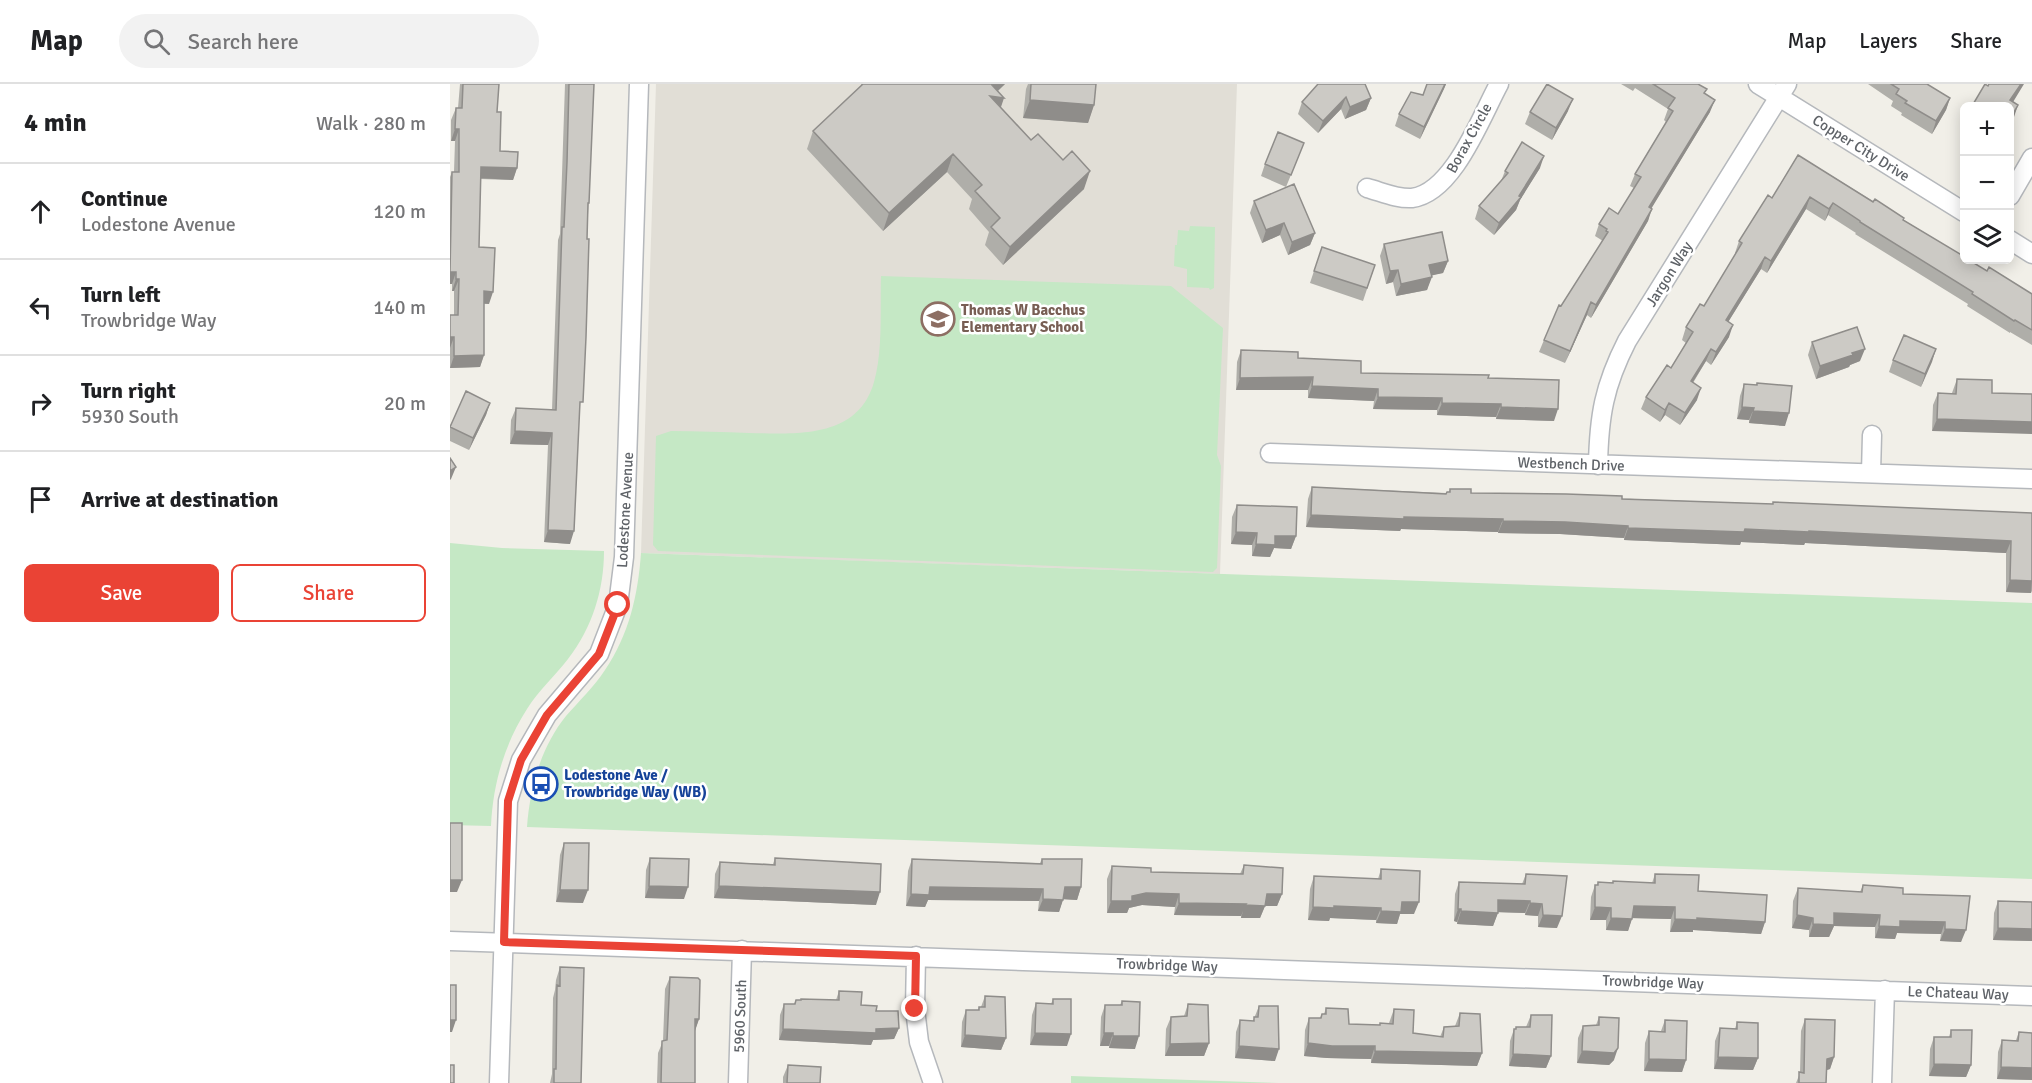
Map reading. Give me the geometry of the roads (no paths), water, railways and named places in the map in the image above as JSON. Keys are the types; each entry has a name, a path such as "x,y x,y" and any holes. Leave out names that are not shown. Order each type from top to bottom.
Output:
{"street":[{"name":"Lodestone Avenue","path":"499,1083 508,801 521,760 547,715 599,654 618,605 624,557 630,411 639,84"},
{"name":"Borax Circle","path":"1367,188 1410,198 1430,193 1444,182 1455,168 1499,84"},
{"name":"Copper City Drive","path":"1758,84 1783,91 1962,210"},
{"name":"Jargon Way","path":"1598,465 1601,409 1615,366 1627,341 1783,91"},
{"path":"2014,189 2032,158"},
{"path":"2014,243 2032,254"},
{"path":"1871,473 1872,435"},
{"name":"Westbench Drive","path":"1270,453 2032,479"},
{"name":"Trowbridge Way","path":"450,941 1885,990"},
{"name":"5960 South","path":"738,1083 742,950"},
{"path":"916,956 915,1009 918,1042 933,1083"},
{"path":"1882,1083 1885,990"},
{"name":"Le Chateau Way","path":"1885,990 2032,996"}],"place":[{"name":"Thomas W Bacchus Elementary School","path":"938,319"},
{"name":"Lodestone Ave / Trowbridge Way (WB)","path":"541,784"}]}
